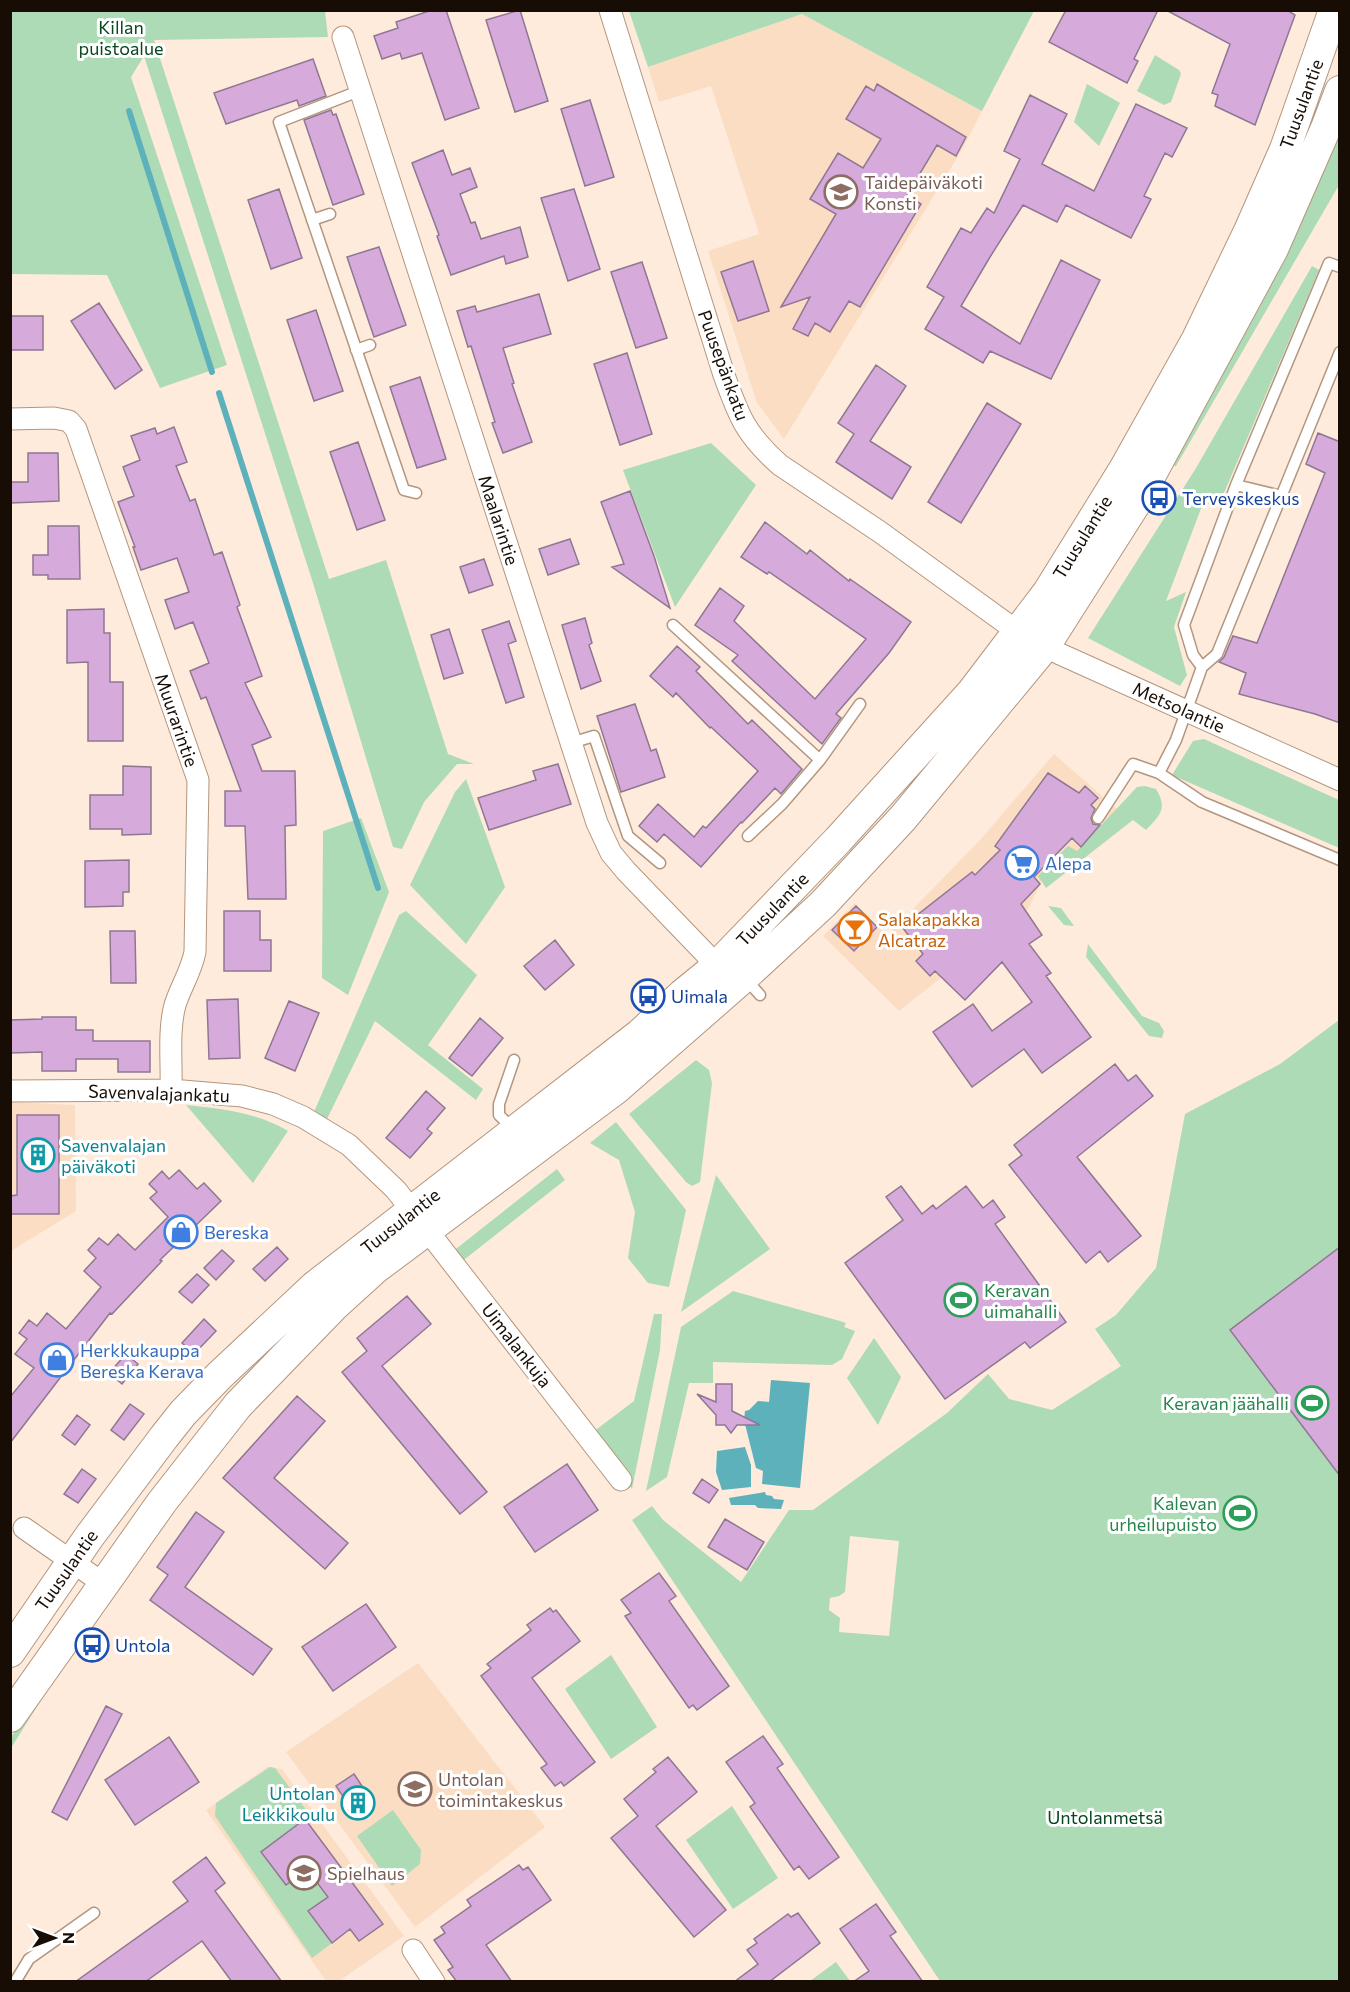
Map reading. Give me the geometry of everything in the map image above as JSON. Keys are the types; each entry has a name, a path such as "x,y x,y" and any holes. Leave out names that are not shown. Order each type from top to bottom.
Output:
{"main road":[{"name":"Tuusulantie","path":"736,977 846,832 972,692 1018,632 1048,592 1123,471 1197,339 1250,231 1285,149 1334,10"},
{"name":"Tuusulantie","path":"10,1652 72,1561 164,1437 220,1375 315,1286 420,1221 480,1190 519,1145 616,1089 736,977 823,904 903,818 1045,646 1134,506 1273,249 1340,90"},
{"name":"Tuusulantie","path":"10,1718 162,1502 238,1405 420,1221"}],"street":[{"name":"Puusepänkatu","path":"610,10 724,375 740,418 754,440 780,465 880,532 1018,632"},
{"name":"Maalarintie","path":"343,37 597,823 612,853 736,977"},
{"name":"Muurarintie","path":"10,419 54,418 69,421 76,429 198,780 195,952 192,969 176,1003 172,1022 171,1090"},
{"name":"Metsolantie","path":"1018,632 1340,780"},
{"name":"Savenvalajankatu","path":"10,1090 171,1090 242,1096 273,1104 303,1117 349,1146 396,1190 420,1221"},
{"name":"Uimalankuja","path":"420,1221 621,1480"},
{"path":"24,1528 104,1584"},
{"path":"413,1950 434,1982"}],"lane":[{"path":"360,91 279,122 404,490 416,492"},
{"path":"312,220 330,214"},
{"path":"1202,667 1193,655 1184,625 1236,485 1329,264 1340,267"},
{"path":"356,350 370,345"},
{"path":"1159,773 1176,740 1202,667 1217,654 1340,351"},
{"path":"1236,485 1281,496"},
{"path":"673,625 820,760"},
{"path":"748,836 782,804 820,760 860,704"},
{"path":"571,743 594,736 628,836 660,863"},
{"path":"1098,818 1133,764 1159,773 1202,801 1340,860"},
{"path":"514,1060 499,1104 500,1115 519,1145"},
{"path":"15,1982 29,1959 94,1912"}],"shaded area":[{"name":"Taidepäiväkoti Konsti","path":"802,14 982,111 962,150 784,439 757,403 708,251 759,234 711,86 659,102 648,67"},
{"path":"1054,754 1117,809 1077,852 1038,876 1042,881 1028,909 899,1011 823,936 855,903 887,936 980,840"},
{"path":"11,1102 75,1105 76,1211 11,1251"},
{"name":"Untolan toimintakeskus","path":"418,1663 545,1827 415,1927 286,1752"},
{"name":"Spielhaus","path":"267,1767 282,1769 404,1936 339,1981 326,1981 206,1810"}],"green space":[{"path":"629,10 1034,11 982,111 802,14 648,67"},
{"name":"Killan puistoalue","path":"10,11 325,11 328,37 154,40 329,579 386,560 448,754 474,764 457,764 424,802 402,849 393,847 313,583 144,56 131,77 227,365 160,388 107,275 11,274"},
{"path":"1155,55 1179,70 1181,74 1171,102 1164,105 1137,91"},
{"path":"1087,84 1120,103 1099,146 1074,122"},
{"path":"1339,117 1339,185 1176,466 1170,466"},
{"path":"1312,266 1319,270 1221,500 1202,506 1166,601 1186,592 1174,627 1187,675 1180,686 1088,638 1196,468"},
{"path":"711,443 756,485 675,607 623,470"},
{"path":"1204,739 1339,800 1339,848 1172,775 1193,741"},
{"path":"466,779 505,887 466,944 410,885 455,792"},
{"path":"1145,786 1156,789 1162,807 1158,816 1146,830 1133,820 1046,888 1038,876 1068,846 1077,851 1137,787"},
{"path":"361,818 389,892 348,995 322,978 323,831"},
{"path":"1048,906 1061,908 1074,926 1064,925"},
{"path":"406,911 477,975 428,1045 483,1089 476,1100 375,1021 326,1121 314,1112 399,915"},
{"path":"1088,944 1142,1016 1159,1023 1164,1031 1162,1038 1149,1036 1086,957"},
{"name":"Kalevan urheilupuisto","path":"1339,1020 1339,1981 940,1981 632,1520 652,1506 663,1520 741,1582 789,1510 813,1510 947,1413 988,1374 1009,1399 1052,1410 1121,1366 1095,1329 1116,1315 1156,1268 1185,1114 1280,1064","holes":["850,1536 899,1541 889,1636 839,1632 840,1618 829,1610 830,1598 845,1592"]},
{"path":"696,1060 709,1070 712,1083 700,1182 692,1186 686,1182 629,1114"},
{"path":"186,1105 251,1115 288,1131 253,1183"},
{"path":"616,1122 686,1210 669,1287 648,1283 628,1258 635,1212 619,1160 590,1143"},
{"path":"557,1169 565,1180 460,1263 452,1252"},
{"path":"716,1175 770,1249 681,1312"},
{"path":"733,1291 840,1321 846,1323 844,1327 855,1331 842,1359 832,1365 713,1362 713,1383 689,1383 667,1477 646,1491 681,1327"},
{"path":"654,1314 662,1314 660,1350 632,1489 593,1432 634,1401"},
{"path":"874,1338 901,1377 878,1425 847,1378"},
{"path":"611,1655 657,1727 611,1759 565,1689"},
{"path":"48,1685 50,1686 11,1748 11,1737"},
{"path":"270,1767 275,1768 310,1815 262,1852 286,1885 307,1869 328,1897 308,1912 332,1943 312,1958 215,1816 216,1803"},
{"path":"732,1806 778,1878 733,1909 686,1840"},
{"path":"393,1810 421,1850 420,1864 392,1886 357,1836"},
{"path":"836,1962 850,1981 810,1981"}],"water":[{"path":"771,1380 810,1383 800,1488 762,1484 763,1471 756,1468 744,1420 745,1411 758,1401 769,1402"},
{"path":"745,1447 751,1465 751,1487 722,1490 716,1472 717,1451"},
{"path":"765,1492 774,1499 784,1500 781,1509 758,1508 755,1505 731,1505 729,1498"}],"building":[{"path":"432,10 446,10 479,108 445,120 422,53 402,59 400,53 382,59 374,36 398,28 396,22"},
{"path":"520,10 548,101 515,112 486,20"},
{"path":"1066,10 1158,10 1134,59 1138,61 1127,83 1049,42"},
{"path":"1166,10 1287,10 1295,15 1255,125 1215,106 1218,95 1212,93 1230,44"},
{"path":"313,59 326,96 299,106 297,100 226,124 214,93"},
{"name":"Taidepäiväkoti Konsti","path":"877,84 966,137 956,156 937,145 907,195 921,204 860,307 849,301 830,332 815,323 808,336 793,329 810,297 781,307 836,214 810,199 838,153 863,168 881,139 846,119 866,86 874,91"},
{"path":"1030,95 1067,114 1042,164 1094,191 1136,104 1187,128 1172,157 1165,153 1144,196 1151,199 1131,238 1066,205 1057,222 1023,205 961,306 1020,344 1061,260 1100,280 1051,379 990,351 983,363 925,329 944,297 927,287 961,228 971,233 987,208 994,213 1020,159 1004,151"},
{"path":"590,100 614,177 585,186 561,109"},
{"path":"331,110 333,115 336,114 364,194 333,205 304,120"},
{"path":"443,150 452,175 470,168 477,187 460,194 471,223 475,222 481,239 520,227 528,257 506,264 504,256 451,275 437,236 439,235 412,163"},
{"path":"279,189 302,258 271,269 248,200"},
{"path":"574,189 600,269 568,281 541,198"},
{"path":"379,247 406,325 374,337 347,257"},
{"path":"753,261 769,311 738,321 721,272"},
{"path":"642,262 667,338 636,348 611,272"},
{"path":"539,294 551,334 503,348 514,383 512,384 532,442 503,453 492,423 495,422 471,346 468,347 457,311 475,306 477,312"},
{"path":"99,303 142,370 115,389 71,321"},
{"path":"316,310 343,391 314,401 287,320"},
{"path":"10,316 43,316 43,350 10,350"},
{"path":"627,353 652,434 620,445 594,364"},
{"path":"876,365 906,386 870,441 911,467 892,499 836,462 854,434 838,423"},
{"path":"420,377 446,459 417,468 390,387"},
{"path":"987,403 1021,424 961,523 928,502"},
{"path":"174,427 187,462 176,466 190,501 195,499 214,555 222,552 240,605 237,607 262,676 245,683 271,737 252,745 262,771 295,771 296,825 285,826 286,899 248,899 245,826 225,826 225,791 241,791 206,697 201,699 190,671 209,663 193,622 175,629 165,600 189,592 177,558 141,570 118,502 134,496 123,467 140,460 131,436 155,428 157,434"},
{"path":"1318,433 1338,441 1340,439 1340,723 1239,694 1246,673 1219,662 1224,657 1233,636 1257,643 1325,473 1306,464"},
{"path":"358,442 385,520 357,530 330,452"},
{"path":"28,453 58,453 59,501 11,503 10,482 28,482"},
{"path":"630,491 670,608 612,567 624,564 601,502"},
{"path":"765,522 807,554 810,550 849,581 850,579 911,622 889,653 836,714 841,718 822,744 732,661 738,655 695,625 720,588 744,606 734,621 815,699 866,639 769,572 767,574 741,557"},
{"path":"48,526 79,526 80,579 48,579 48,575 33,575 33,555 48,555"},
{"path":"570,539 579,564 548,575 539,549"},
{"path":"484,559 493,585 469,593 460,567"},
{"path":"104,609 104,633 110,633 110,682 123,682 123,741 88,741 88,662 67,663 67,610"},
{"path":"585,618 592,643 589,645 601,681 581,689 562,625"},
{"path":"509,621 516,641 508,644 524,697 506,703 482,630"},
{"path":"449,629 463,673 444,679 431,635"},
{"path":"677,646 700,667 696,671 748,724 752,720 802,769 781,794 775,788 701,867 664,834 657,842 639,826 658,804 694,837 703,826 706,828 758,771 710,728 676,693 673,697 650,676"},
{"path":"635,704 651,751 656,749 665,777 621,792 597,716"},
{"path":"558,764 571,804 489,830 478,798 536,780 533,771"},
{"path":"123,766 151,767 151,834 122,835 122,829 90,829 90,795 123,795"},
{"path":"1048,773 1079,793 1085,786 1098,798 1091,805 1095,809 1091,818 1093,824 1100,825 1081,847 1072,838 1034,877 1040,884 1021,904 1042,935 1029,944 1051,973 1046,976 1091,1037 1042,1073 1024,1049 972,1087 933,1032 973,1004 992,1031 1032,1002 1002,962 965,1000 935,971 930,976 916,961 923,954 902,927 972,872 975,875 1000,850 995,846"},
{"path":"129,860 129,892 123,892 123,906 85,907 85,861"},
{"name":"Salakapakka Alcatraz","path":"856,906 877,927 854,951 832,930"},
{"path":"224,911 260,911 260,940 271,940 271,971 224,971"},
{"path":"110,931 135,931 136,983 111,983"},
{"path":"555,940 574,965 545,990 524,966"},
{"path":"238,999 240,1058 209,1059 207,1000"},
{"path":"289,1001 319,1013 295,1071 265,1058"},
{"path":"42,1017 76,1017 76,1030 93,1030 93,1041 150,1041 150,1072 118,1072 118,1059 76,1059 76,1071 42,1071 42,1052 10,1053 10,1020 42,1019"},
{"path":"480,1018 503,1038 472,1076 449,1058"},
{"path":"1115,1064 1128,1081 1136,1075 1153,1096 1077,1157 1141,1236 1108,1262 1100,1251 1086,1263 1009,1165 1022,1155 1014,1145"},
{"path":"426,1091 445,1108 427,1129 432,1133 410,1158 386,1138"},
{"name":"Savenvalajan päiväkoti","path":"17,1115 59,1115 59,1214 10,1214 10,1196 17,1195"},
{"path":"179,1170 197,1189 204,1183 221,1201 160,1260 162,1261 112,1314 110,1313 10,1443 10,1397 34,1368 15,1354 27,1339 19,1333 29,1320 37,1326 47,1313 66,1329 101,1287 84,1271 96,1258 88,1250 99,1238 108,1245 118,1234 135,1250 168,1217 150,1198 157,1192 149,1184 162,1171 169,1179"},
{"name":"Keravan uimahalli","path":"901,1186 922,1214 933,1205 936,1209 966,1186 983,1208 993,1200 1005,1217 995,1224 1066,1322 1030,1348 1025,1342 945,1399 845,1263 903,1220 886,1197"},
{"path":"277,1247 288,1259 265,1281 253,1269"},
{"name":"Keravan jäähalli","path":"1340,1247 1340,1476 1230,1330"},
{"path":"222,1250 234,1261 216,1280 204,1268"},
{"path":"197,1274 209,1285 192,1303 179,1292"},
{"path":"407,1296 431,1324 382,1366 487,1492 460,1514 342,1372 367,1351 357,1338"},
{"path":"204,1319 216,1331 194,1354 182,1343"},
{"path":"126,1354 138,1364 122,1384 109,1373"},
{"path":"716,1384 732,1384 732,1411 760,1425 737,1425 731,1433 725,1425 716,1425 716,1415 697,1394 716,1402"},
{"path":"297,1396 325,1421 274,1478 348,1543 325,1569 223,1478"},
{"path":"130,1404 144,1414 124,1440 111,1430"},
{"path":"77,1415 90,1425 75,1445 62,1435"},
{"path":"567,1464 598,1510 535,1552 504,1507"},
{"path":"82,1469 96,1479 78,1503 64,1494"},
{"path":"702,1479 718,1490 709,1503 693,1493"},
{"path":"196,1512 224,1532 185,1587 272,1649 253,1675 150,1600 168,1575 157,1567"},
{"path":"725,1519 764,1542 747,1570 708,1547"},
{"path":"659,1573 676,1596 669,1601 729,1686 697,1710 693,1705 689,1708 625,1616 631,1613 621,1600"},
{"path":"366,1604 396,1647 333,1691 302,1647"},
{"path":"550,1608 553,1612 556,1610 580,1641 532,1678 595,1762 564,1786 561,1782 555,1786 541,1768 547,1764 481,1676 491,1668 487,1664 531,1630 527,1625"},
{"path":"106,1706 122,1714 67,1820 52,1812"},
{"path":"763,1736 783,1764 777,1768 839,1857 809,1879 799,1866 794,1870 750,1807 755,1803 726,1762"},
{"path":"169,1737 199,1782 135,1825 105,1780"},
{"path":"668,1757 697,1792 656,1826 726,1910 694,1937 611,1838 638,1816 624,1799 656,1772 653,1769"},
{"name":"Untolan Leikkikoulu","path":"354,1774 372,1801 354,1813 336,1786"},
{"path":"305,1819 383,1924 359,1941 350,1929 332,1943 308,1911 328,1897 307,1869 286,1885 261,1852"},
{"path":"206,1857 225,1883 215,1891 282,1982 232,1982 202,1941 145,1982 75,1982 188,1901 173,1882"},
{"path":"519,1865 523,1870 528,1867 551,1900 486,1945 512,1982 457,1982 448,1970 453,1967 434,1940 445,1933 441,1927 471,1906 467,1900"},
{"path":"876,1904 896,1932 890,1936 923,1982 853,1982 869,1971 840,1929"},
{"path":"798,1913 820,1943 769,1982 734,1982 758,1964 747,1950 757,1943 754,1939 788,1914 791,1917"}],"waterway":[{"path":"129,111 212,372"},
{"path":"219,393 378,888"}],"place":[{"name":"Taidepäiväkoti Konsti","path":"841,192"},
{"name":"Terveyskeskus","path":"1159,498"},
{"name":"Alepa","path":"1022,863"},
{"name":"Salakapakka Alcatraz","path":"855,929"},
{"name":"Uimala","path":"648,996"},
{"name":"Savenvalajan päiväkoti","path":"38,1155"},
{"name":"Bereska","path":"181,1232"},
{"name":"Keravan uimahalli","path":"961,1300"},
{"name":"Herkkukauppa Bereska Kerava","path":"57,1360"},
{"name":"Keravan jäähalli","path":"1312,1403"},
{"name":"Kalevan urheilupuisto","path":"1240,1513"},
{"name":"Untola","path":"92,1645"},
{"name":"Untolan toimintakeskus","path":"415,1789"},
{"name":"Untolan Leikkikoulu","path":"358,1803"},
{"name":"Spielhaus","path":"304,1873"}],"park label":[{"name":"Untolanmetsä","path":"1105,1817"}]}
